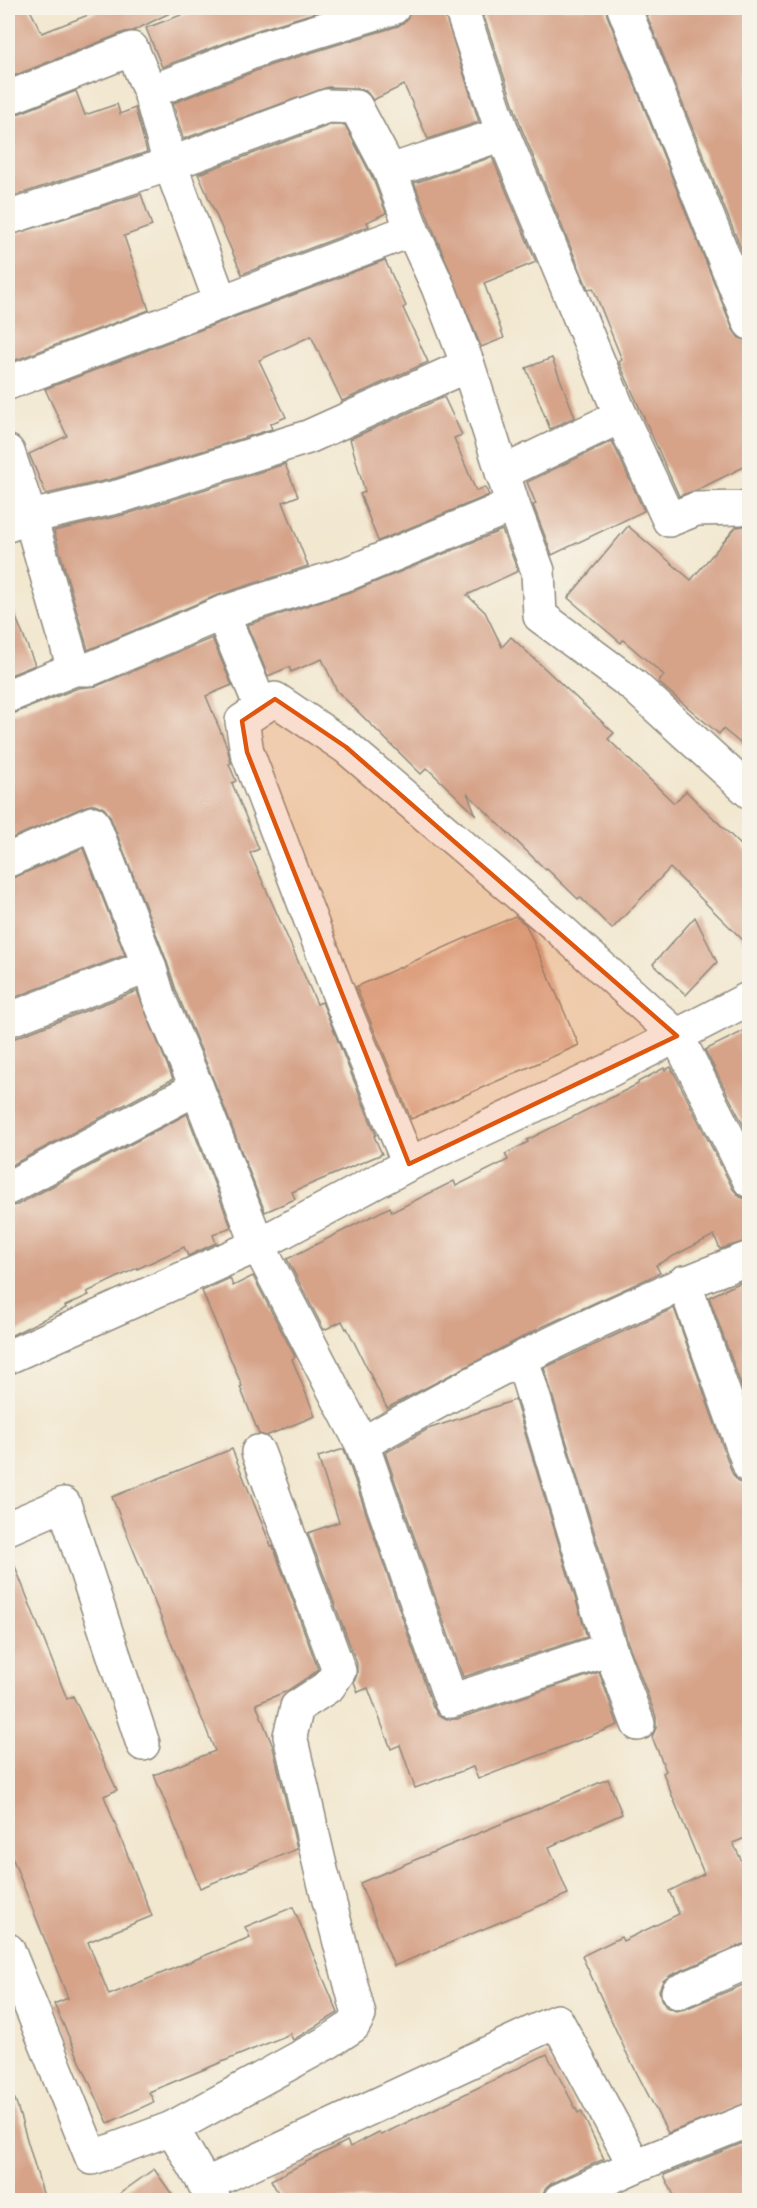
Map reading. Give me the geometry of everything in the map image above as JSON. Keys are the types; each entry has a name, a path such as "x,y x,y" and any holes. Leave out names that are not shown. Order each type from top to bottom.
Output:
{"street":[{"path":"150,92 265,47 393,8"},
{"path":"461,8 503,134 621,416 669,520 696,509 750,506"},
{"path":"624,8 750,324"},
{"path":"8,98 132,49 150,92 170,164 221,303"},
{"path":"8,218 170,164 327,106 356,107 390,171 468,365 502,473 538,571 540,616 633,685 750,792"},
{"path":"390,171 503,134"},
{"path":"8,383 412,230"},
{"path":"19,521 121,496 308,436 468,365"},
{"path":"502,473 621,416"},
{"path":"8,452 19,521 74,669"},
{"path":"8,696 74,669 90,669 222,613 349,573 513,505"},
{"path":"222,613 261,707"},
{"path":"409,1164 342,1003 247,752 242,721 275,699 346,747 555,925 677,1036 750,1181"},
{"path":"8,860 93,823 149,966 159,999 197,1088 258,1245 362,1444 451,1701 610,1649"},
{"path":"8,1020 149,966"},
{"path":"8,1357 258,1245 409,1164 610,1070 750,998"},
{"path":"8,1188 197,1088"},
{"path":"362,1444 447,1395 522,1359 684,1282 750,1258"},
{"path":"684,1282 748,1455"},
{"path":"522,1359 610,1649 638,1724"},
{"path":"8,1950 92,2158 172,2128 330,2041 353,2026 359,2015 321,1870 290,1736 297,1707 329,1686 339,1671 258,1452"},
{"path":"8,1528 64,1504 143,1744"},
{"path":"678,1992 750,1960"},
{"path":"172,2128 209,2193 558,2022 635,2166"},
{"path":"560,2200 635,2166 750,2120"}],"highlighted area":[{"path":"275,699 346,747 677,1036 409,1164 247,752 242,721"}],"building":[{"path":"8,8 29,8 42,33 106,8 180,8 133,31 125,32 8,78"},
{"path":"200,8 330,8 258,30 162,67 146,28"},
{"path":"411,8 443,8 479,122 428,139 404,85 373,100 366,91 357,88 328,87 183,139 173,103 271,65 398,26 407,20"},
{"path":"481,8 606,8 733,330 739,338 750,341 750,464 697,490 679,496 619,362 622,360 593,288 588,289 521,127"},
{"path":"644,8 750,8 750,271"},
{"path":"76,91 85,115 117,104 120,114 135,108 147,152 8,198 8,116"},
{"path":"330,125 345,125 373,179 386,213 367,222 369,226 242,274 198,174"},
{"path":"492,157 536,262 484,283 504,338 481,347 414,183"},
{"path":"141,194 152,226 124,236 149,310 8,363 8,236"},
{"path":"385,260 406,306 403,308 428,362 342,401 311,336 259,360 286,417 270,424 272,429 116,478 46,494 29,454 67,436 45,389"},
{"path":"552,358 575,417 550,429 526,368"},
{"path":"444,397 462,435 454,438 476,491 485,487 489,495 378,541 360,494 365,492 350,439"},
{"path":"612,441 644,511 552,555 527,482"},
{"path":"285,464 298,496 283,502 308,566 215,596 88,650 54,531 127,514"},
{"path":"750,525 750,751 723,729 719,734 658,682 664,675 623,640 621,643 568,598 628,526 691,580 736,527"},
{"path":"502,530 518,571 467,595 485,612 502,647 511,637 614,733 608,739 674,803 686,791 750,854 750,947 670,868 612,929 580,897 578,899 546,870 467,793 476,815 427,768 421,774 337,691 322,659 291,672 289,667 268,676 247,625 356,590"},
{"path":"8,600 35,665 8,676"},
{"path":"212,638 232,685 206,696 227,747 231,763 229,764 236,781 232,783 259,849 250,853 317,1004 322,1002 382,1154 292,1192 295,1199 265,1212 177,993 110,816 104,808 95,804 86,806 8,840 8,714 78,688 97,686"},
{"path":"83,848 125,955 8,1000 8,878"},
{"path":"515,916 526,925 579,1045 411,1119 356,987"},
{"path":"695,917 717,962 686,995 653,964"},
{"path":"137,991 173,1079 8,1167 8,1038 15,1038"},
{"path":"750,1028 750,1138 705,1050"},
{"path":"671,1067 733,1189 740,1197 750,1200 750,1240 720,1249 714,1235 656,1265 660,1273 544,1326 387,1408 347,1328 342,1321 324,1330 287,1259 390,1207 392,1212 454,1181 456,1186 508,1160 505,1154 528,1142 527,1140 638,1084 664,1068 665,1070"},
{"path":"187,1114 231,1227 213,1235 216,1243 188,1256 184,1247 137,1268 87,1292 89,1295 8,1337 8,1207 17,1205"},
{"path":"253,1276 295,1357 292,1359 315,1416 266,1436 259,1434 240,1387 242,1386 202,1291 230,1278 233,1286"},
{"path":"750,1278 750,1410 709,1297"},
{"path":"674,1308 732,1473 738,1482 750,1485 750,1836 733,1843 750,1878 750,1943 671,1975 663,1981 659,1990 666,2007 676,2011 750,1982 750,2102 668,2133 626,2052 582,1956 621,1937 623,1941 679,1914 669,1891 704,1874 663,1773 666,1771 652,1737 656,1728 656,1717 628,1643 544,1368"},
{"path":"515,1400 587,1637 463,1677 385,1453 428,1429"},
{"path":"232,1449 271,1546 273,1546 318,1669 287,1691 256,1704 273,1747 297,1849 200,1888 154,1775 215,1751 112,1497"},
{"path":"344,1449 433,1707 438,1715 447,1719 457,1719 599,1672 618,1725 478,1779 473,1767 415,1788 400,1745 391,1749 368,1688 358,1692 354,1682 357,1664 308,1533 339,1522 318,1457"},
{"path":"8,1551 67,1699 73,1696 117,1790 104,1796 152,1916 88,1942 109,1995 250,1937 245,1927 293,1907 338,2013 293,2040 290,2034 149,2092 154,2102 108,2123 54,2004 68,1998 8,1847"},
{"path":"608,1779 622,1814 549,1847 568,1894 394,1966 360,1883"},
{"path":"547,2054 578,2113 581,2111 604,2159 552,2183 545,2189 542,2196 534,2200 282,2200 271,2180 347,2141 350,2147 379,2132 381,2135"},
{"path":"15,2099 45,2200 8,2200 8,2100"},
{"path":"750,2140 750,2200 676,2200 664,2175"},
{"path":"154,2169 176,2200 111,2200"}]}
